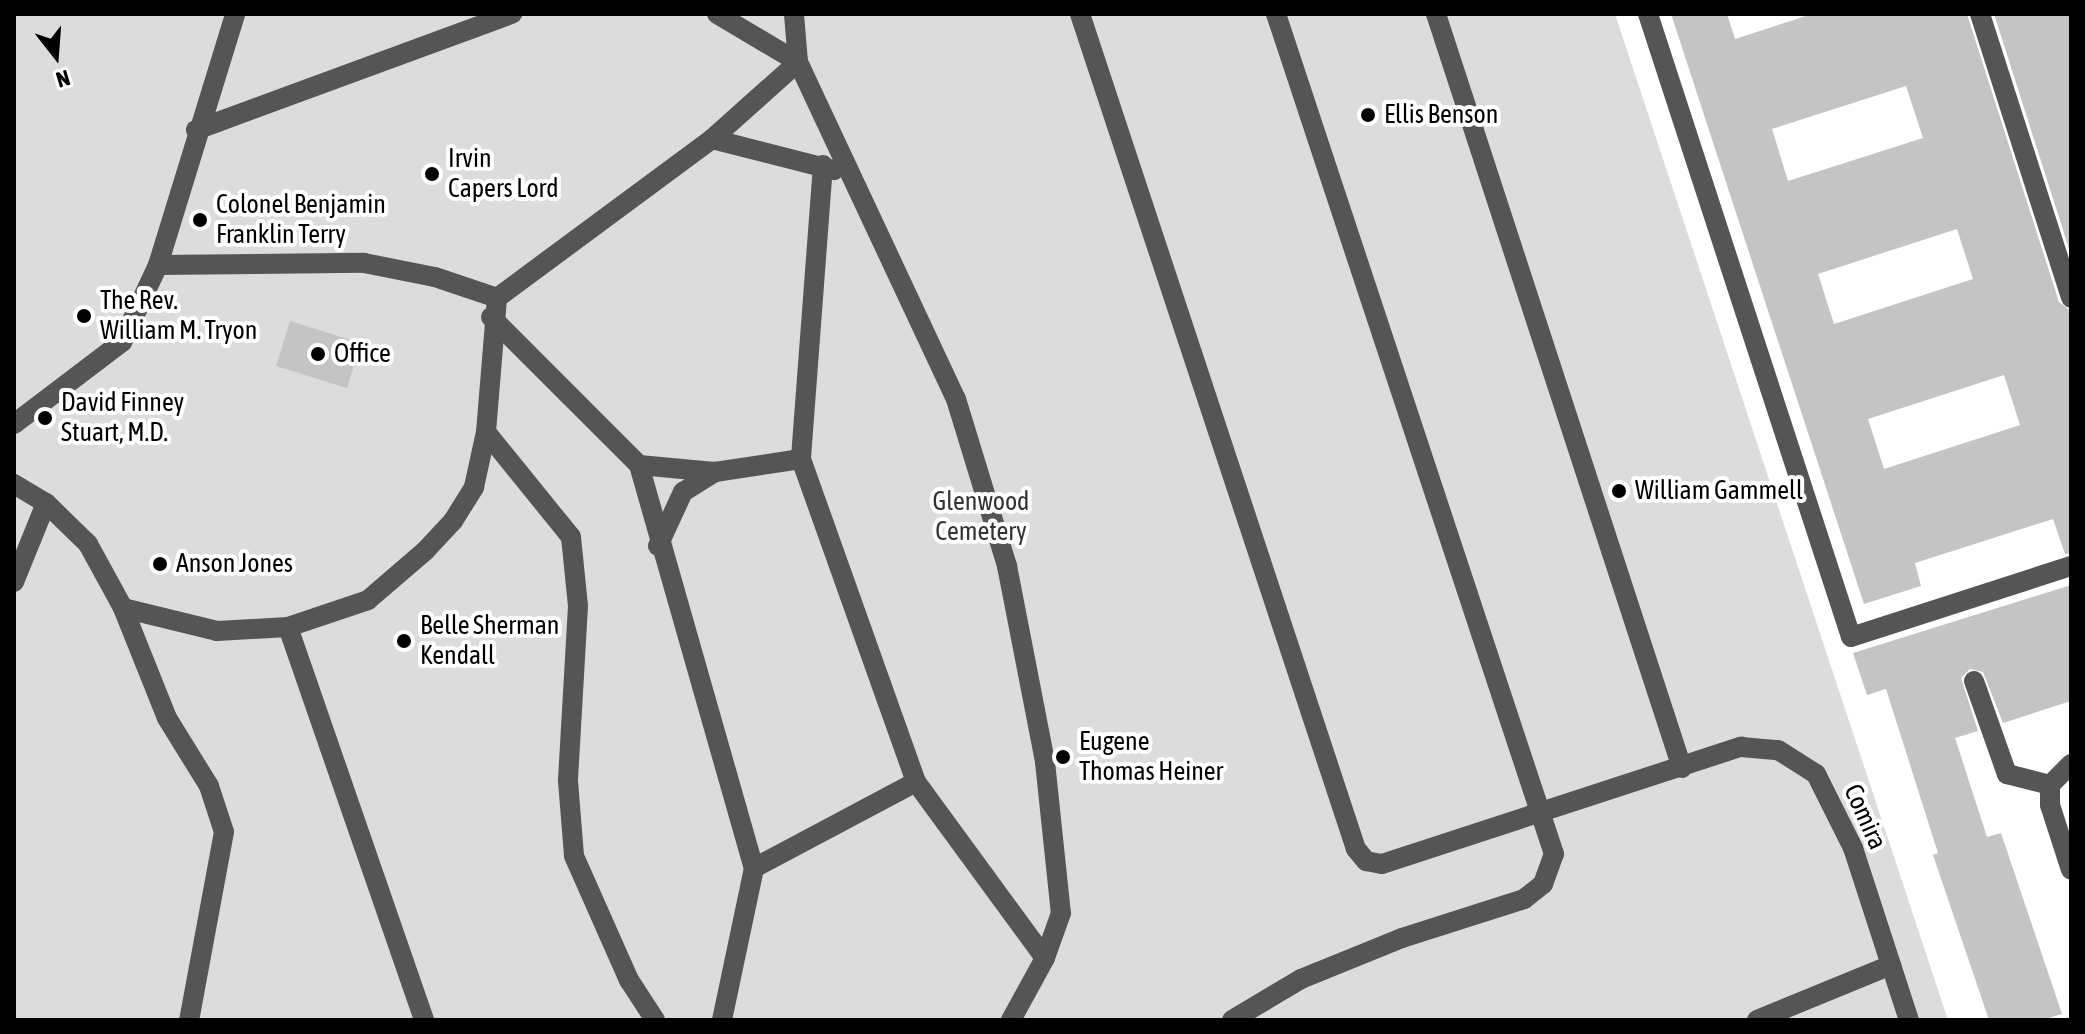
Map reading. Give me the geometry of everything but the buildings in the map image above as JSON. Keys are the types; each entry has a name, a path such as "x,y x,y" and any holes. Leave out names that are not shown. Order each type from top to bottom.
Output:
{"street":[{"path":"14,424 116,349 158,265 196,130 235,14"},
{"path":"196,130 512,14"},
{"path":"717,14 798,62"},
{"path":"794,14 798,62 956,399 1007,566 1045,762 1061,913 1045,958 1011,1020"},
{"name":"Comira","path":"1080,14 1356,849 1366,861 1382,864 1741,747 1778,750 1816,774 1853,848 1909,1020"},
{"path":"1232,1020 1301,979 1402,938 1524,899 1543,884 1554,854 1276,14"},
{"path":"1436,14 1682,768"},
{"path":"1648,14 1851,637 2071,566"},
{"path":"1980,14 2071,298"},
{"path":"123,608 217,631 288,627 368,600 425,551 453,521 474,487 486,432 494,308 712,139 798,62"},
{"path":"712,139 823,165 852,179"},
{"path":"823,165 801,459 916,782 1045,958"},
{"path":"158,265 364,263 435,277 494,308 639,465 658,546 754,868 722,1020"},
{"path":"486,432 571,537 578,606 568,781 574,856 622,966 655,1020"},
{"path":"639,465 715,472 801,459"},
{"path":"658,546 683,492 715,472"},
{"path":"14,484 46,503 88,544 123,608 167,718 209,786 224,832 189,1020"},
{"path":"14,582 46,503"},
{"path":"288,627 424,1020"},
{"path":"1974,681 2007,774 2050,785"},
{"path":"2071,764 2050,785 2050,805 2071,870"},
{"path":"754,868 916,782"},
{"path":"1757,1020 1891,965"}],"green space":[{"name":"Glenwood Cemetery","path":"14,14 1615,14 1948,1020 14,1020"}],"place":[{"name":"Ellis Benson","path":"1368,115"},
{"name":"Irvin Capers Lord","path":"432,174"},
{"name":"Colonel Benjamin Franklin Terry","path":"200,220"},
{"name":"The Rev. William M. Tryon","path":"84,316"},
{"name":"Office","path":"318,354"},
{"name":"David Finney Stuart, M.D.","path":"45,418"},
{"name":"William Gammell","path":"1619,491"},
{"name":"Anson Jones","path":"160,564"},
{"name":"Belle Sherman Kendall","path":"404,641"},
{"name":"Eugene Thomas Heiner","path":"1063,757"}]}
